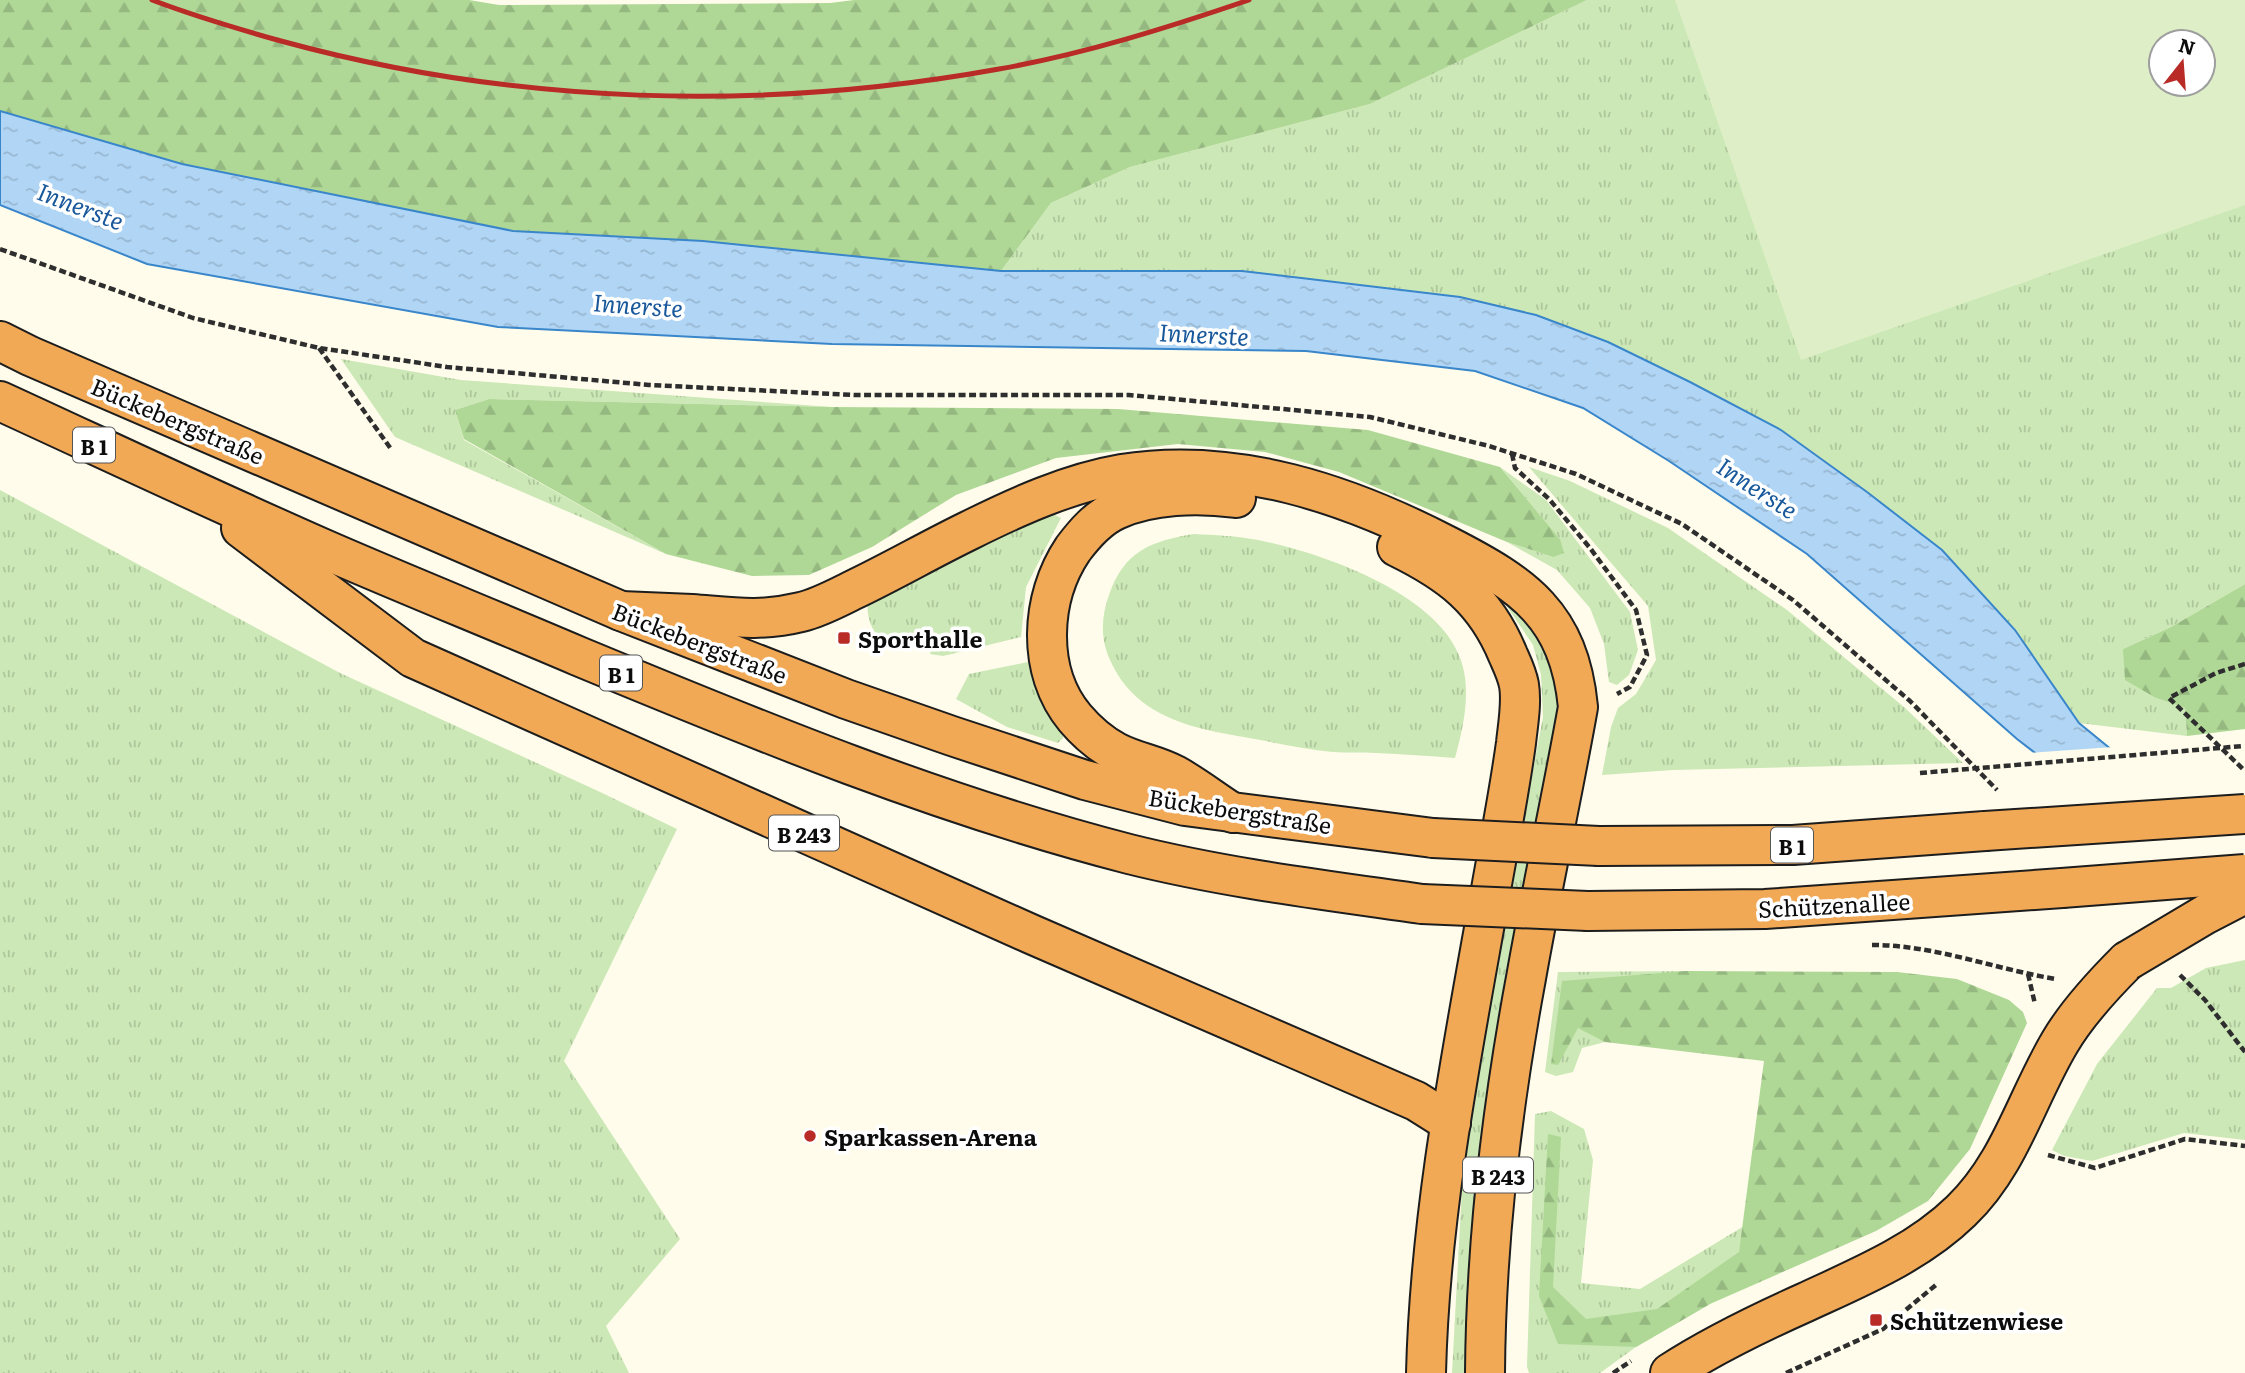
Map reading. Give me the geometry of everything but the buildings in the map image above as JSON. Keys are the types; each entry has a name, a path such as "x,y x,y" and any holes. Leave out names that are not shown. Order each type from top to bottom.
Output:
{"highway":[{"name":"Bückebergstraße","path":"0,341 621,611 846,699 1073,776 1185,806 1433,838 1599,845 1793,845 2245,814"},
{"name":"B 1","path":"0,401 188,488"},
{"name":"B 243","path":"621,611 758,620 805,611 871,581 1008,511 1082,485 1119,475 1162,469 1214,471 1255,477 1299,485 1338,498 1402,523 1482,564 1532,599 1558,633 1565,649 1576,687 1578,707 1526,979 1510,1084 1491,1239 1485,1373"},
{"name":"B 243","path":"188,488 413,658 1031,934 1416,1101 1451,1123 1427,1323 1426,1373"},
{"name":"Schützenallee","path":"188,488 335,554 814,753 979,810 1132,854 1230,874 1422,904 1588,911 1765,909 2245,874"},
{"path":"1233,813 1174,774 1116,752 1098,740 1075,718 1055,681 1048,647 1049,607 1053,587 1064,564 1087,532 1116,510 1163,498 1209,496 1279,506 1335,522 1389,544 1430,565 1467,592 1496,629 1519,685 1518,721 1451,1123"},
{"path":"1655,1364 1739,1333 1847,1283 1922,1242 1960,1212 1988,1180 2010,1145 2060,1041 2102,987 2127,961 2245,894"}],"path":[{"path":"320,348 391,449"},
{"path":"1511,453 1515,468 1549,499 1636,610 1647,655 1630,687 1611,696"},
{"path":"2245,664 2216,673 2169,698 2245,771"},
{"path":"1920,773 2243,747"},
{"path":"2028,975 2038,1015"},
{"path":"2036,1152 2095,1168 2185,1139 2245,1146"},
{"path":"1613,1373 1655,1364"}],"green space":[{"path":"0,0 469,0 499,5 830,3 854,0 1587,0 1370,104 1130,167 1051,203 1001,271 703,241 513,231 182,164 0,111"},
{"path":"1587,0 2245,0 2245,584 2171,627 2123,649 2156,698 2185,708 2187,736 2079,723 2015,630 1942,550 1781,430 1608,342 1536,315 1460,297 1242,271 1001,271 1051,203 1130,167 1370,104"},
{"path":"1675,0 2245,0 2245,205 1801,360"},
{"path":"341,359 461,380 832,407 489,399 455,410 464,440 666,554 395,437"},
{"path":"489,399 832,407 1118,409 1368,430 1500,467 1560,539 1564,553 1553,557 1507,542 1339,472 1265,452 1178,444 1056,458 956,495 872,547 809,575 752,576 666,554 464,439 455,410"},
{"path":"1500,467 1546,500 1630,612 1638,650 1629,675 1617,685 1609,682 1604,644 1590,608 1557,570 1507,542 1553,557 1560,539"},
{"path":"1529,467 1570,481 1668,528 1787,610 1904,707 1963,763 1673,770 1602,775 1611,727 1618,708 1636,694 1656,660 1648,606"},
{"path":"0,490 340,673 677,829 564,1061 680,1239 606,1326 629,1373 0,1373"},
{"path":"1049,512 1061,518 1026,587 1021,637 943,656 930,654 933,643 900,633 896,643 879,636 871,626 868,604 968,549"},
{"path":"1194,534 1250,539 1311,554 1371,578 1424,611 1444,631 1463,665 1466,705 1455,758 1333,752 1223,733 1171,719 1137,697 1118,675 1105,645 1103,620 1109,595 1115,580 1131,558 1165,540"},
{"path":"2245,584 2245,729 2187,736 2185,708 2156,698 2125,680 2123,649 2171,627"},
{"path":"1500,596 1527,612 1555,669 1562,720 1470,1373 1452,1373 1462,1189 1478,1061 1543,717 1541,675 1533,645"},
{"path":"1028,662 1042,702 1063,734 1058,743 1007,727 956,699 969,674"},
{"path":"2245,960 2245,1140 2184,1133 2092,1161 2064,1156 2052,1150 2097,1064 2157,988 2171,988 2206,968"},
{"path":"1686,971 1605,1042 1582,1048 1573,1072 1556,1076 1545,1072 1558,972"},
{"path":"1686,971 1897,972 1957,979 2009,1000 2023,1012 2027,1023 1970,1149 1928,1201 1876,1231 1710,1304 1636,1347 1558,1344 1539,1296 1548,1134 1561,1137 1553,1287 1586,1319 1657,1309 1739,1252 1764,1061 1605,1042 1578,1028 1558,1065 1551,1064 1562,981"},
{"path":"1551,1111 1584,1129 1593,1160 1581,1283 1640,1289 1744,1226 1739,1252 1710,1304 1636,1347 1600,1373 1529,1373 1527,1367 1535,1114"}],"water":[{"name":"Innerste","path":"0,111 182,164 513,231 703,241 1001,271 1242,271 1460,297 1536,315 1608,342 1781,430 1942,550 2015,630 2079,723 2245,859 2245,915 2017,739 1807,554 1669,461 1583,408 1475,371 1306,351 832,344 498,327 147,264 0,205"}],"pier":[{"path":"2113,747 2245,854 2245,918 2029,753"}],"railway":[{"path":"152,0 281,41 369,62 458,78 548,89 638,95 729,96 819,92 909,83 999,69 1125,39 1249,0"}],"place":[{"name":"Sporthalle","path":"844,638"},
{"name":"Sparkassen-Arena","path":"810,1136"},
{"name":"Schützenwiese","path":"1876,1320"}]}
